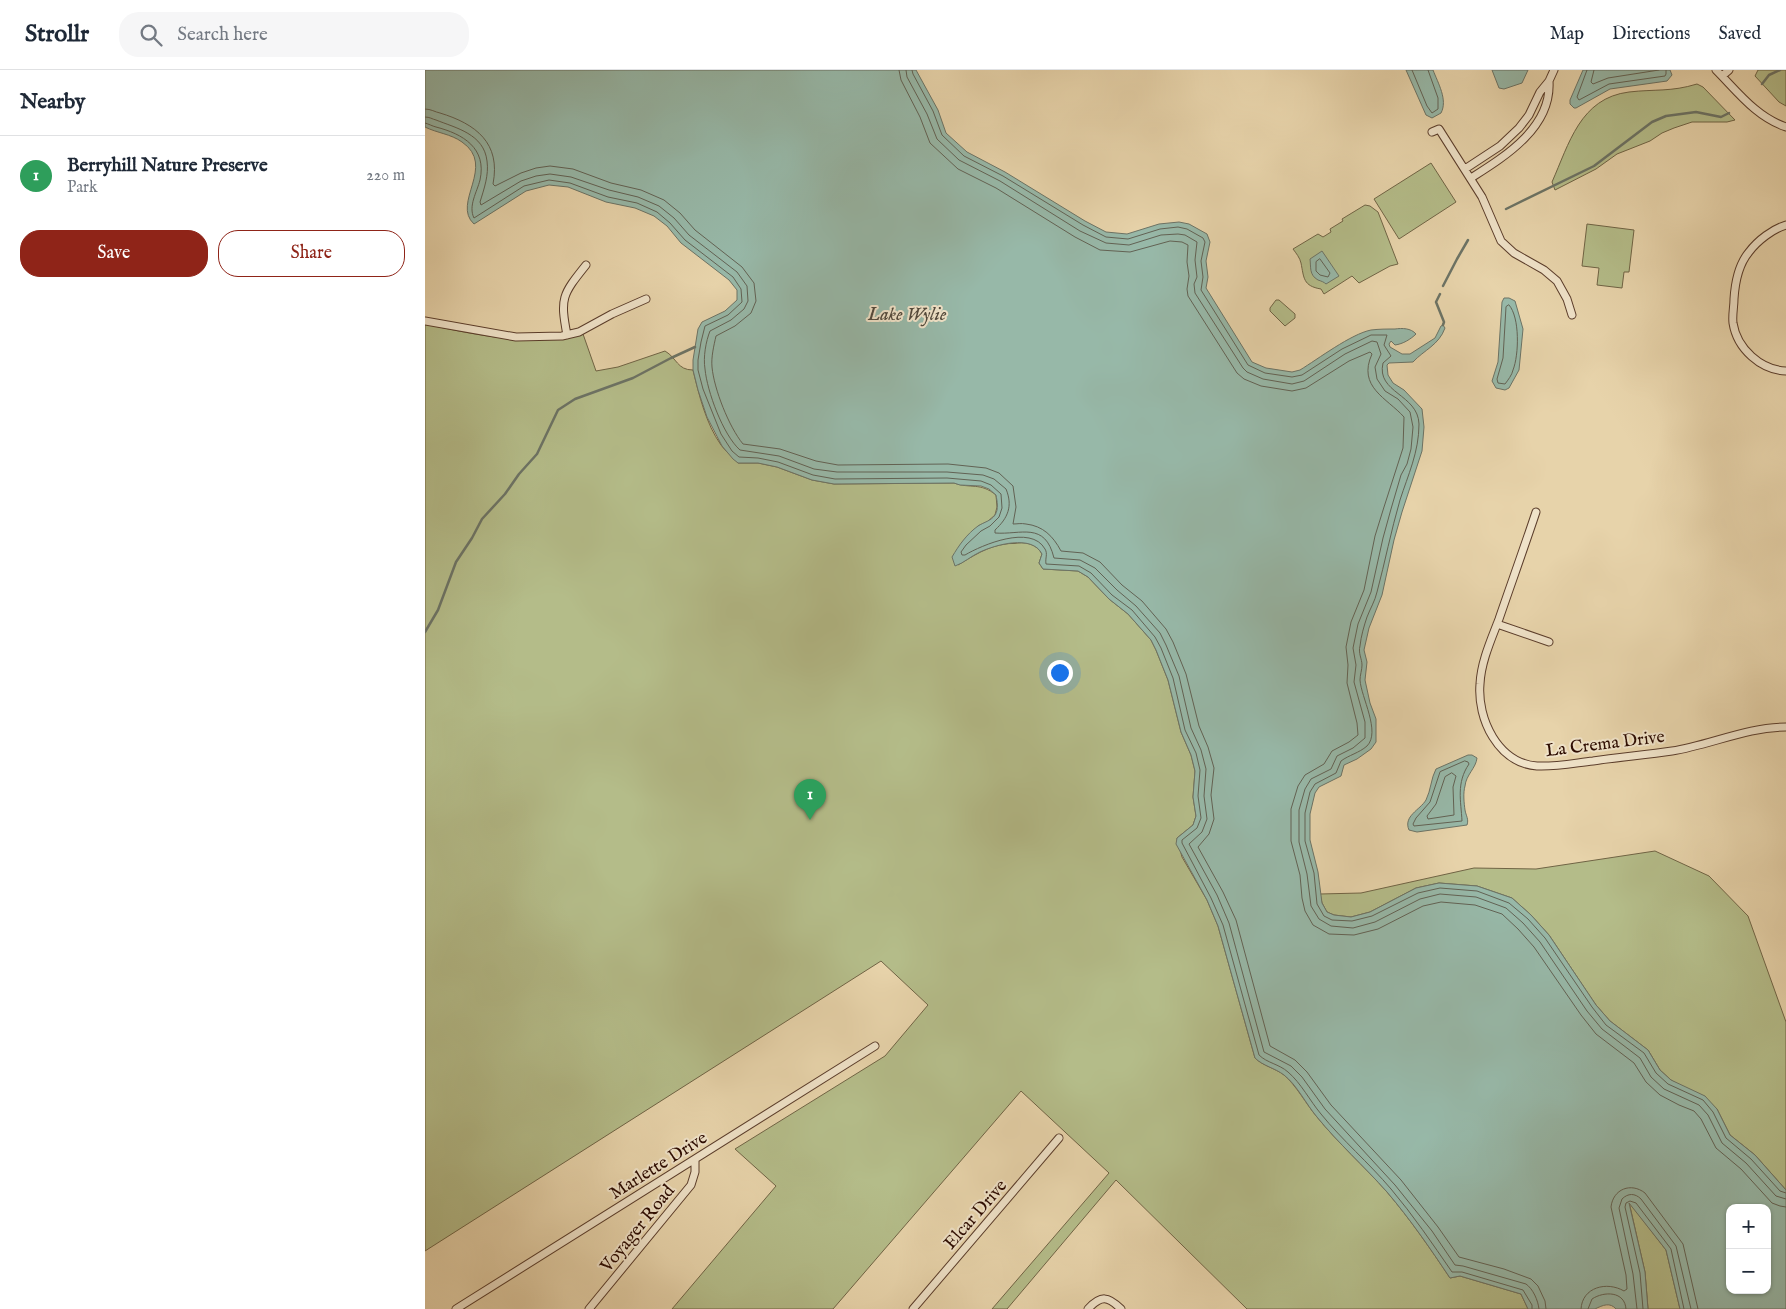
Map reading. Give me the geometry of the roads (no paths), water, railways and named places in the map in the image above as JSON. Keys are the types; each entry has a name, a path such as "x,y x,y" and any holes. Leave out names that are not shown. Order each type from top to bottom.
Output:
{"street":[{"path":"1465,169 1500,146 1514,134 1529,115 1554,70"},
{"path":"1716,70 1762,116 1786,127"},
{"path":"1722,76 1729,70"},
{"path":"1471,178 1512,150 1531,131 1545,105 1549,81"},
{"path":"1432,132 1440,130 1471,178 1485,202 1501,241 1557,281 1567,299 1571,315"},
{"path":"1786,225 1775,229 1749,252 1739,269 1735,287 1733,323 1740,342 1748,355 1775,371 1786,371"},
{"path":"567,335 563,302 574,280 586,265"},
{"path":"425,321 516,337 545,338 579,332 646,299"},
{"name":"La Crema Drive","path":"1537,512 1497,624 1479,687 1487,727 1499,746 1514,759 1536,766 1557,765 1672,751 1755,731 1786,727"},
{"path":"1497,624 1549,642"},
{"name":"Marlette Drive","path":"456,1309 875,1046"},
{"name":"Elcar Drive","path":"913,1309 1059,1138"},
{"name":"Voyager Road","path":"589,1309 691,1185 695,1172 695,1160"},
{"path":"1088,1309 1102,1299 1114,1302 1121,1309"}],"water":[{"name":"Lake Wylie","path":"425,70 916,70 938,110 946,133 967,152 1005,172 1085,221 1106,232 1127,234 1159,224 1179,222 1189,224 1207,234 1210,242 1206,261 1208,277 1206,288 1252,362 1266,368 1292,372 1300,370 1354,336 1363,332 1380,329 1403,329 1414,332 1416,334 1404,342 1395,345 1391,341 1389,344 1390,347 1402,354 1410,354 1435,338 1443,325 1445,328 1439,339 1413,362 1389,363 1387,365 1388,375 1393,383 1404,390 1422,409 1424,427 1422,451 1402,512 1382,595 1369,628 1364,650 1367,662 1365,680 1376,719 1376,742 1371,749 1344,765 1341,776 1319,787 1315,793 1310,814 1310,840 1318,872 1322,903 1327,912 1334,915 1351,917 1370,912 1416,888 1439,883 1477,886 1512,898 1549,935 1596,1005 1610,1021 1648,1050 1660,1070 1671,1080 1705,1096 1717,1109 1730,1135 1755,1155 1786,1190 1786,1309 1680,1309 1666,1250 1629,1203 1645,1272 1648,1309 1616,1309 1609,1305 1604,1305 1595,1309 1528,1309 1521,1294 1460,1276 1450,1278 1395,1202 1325,1127 1289,1079 1255,1058 1218,926 1207,900 1176,844 1177,838 1193,825 1196,816 1193,797 1195,771 1191,755 1181,732 1168,680 1156,650 1151,640 1128,614 1109,599 1088,577 1078,571 1043,569 1039,563 1042,554 1030,544 1004,544 980,552 955,566 952,557 963,540 974,529 991,519 996,513 996,495 989,489 981,486 954,483 834,484 812,480 777,467 758,463 738,463 722,446 707,417 693,370 698,329 702,322 725,311 737,300 737,290 729,280 681,243 667,226 654,216 635,208 606,202 568,187 549,185 526,191 474,224 468,215 467,206 475,173 475,162 472,152 458,139 425,127"},
{"path":"1406,70 1433,70 1443,97 1441,113 1432,118 1426,115"},
{"path":"1492,70 1528,70 1522,83 1504,89 1499,88"},
{"path":"1583,70 1670,70 1672,75 1667,81 1610,89 1574,108 1570,104 1570,100"},
{"path":"1322,251 1339,276 1326,284 1315,278 1311,268 1310,259"},
{"path":"1504,298 1515,301 1523,329 1519,370 1509,388 1505,390 1496,388 1492,381 1498,362 1502,302"},
{"path":"1468,755 1477,758 1464,789 1467,825 1417,832 1409,830 1408,821 1426,800 1436,769"}],"waterway":[{"path":"1762,84 1769,75 1780,70"},
{"path":"1506,209 1594,166 1652,122 1666,116 1696,112 1721,117 1729,113"},
{"path":"1443,286 1468,240"},
{"path":"1440,294 1436,302 1444,322 1443,325"},
{"path":"425,632 438,610 456,562 482,519 537,454 558,410 575,399 633,378 695,347"}],"place":[{"name":"Berryhill Nature Preserve","path":"810,820"}]}
